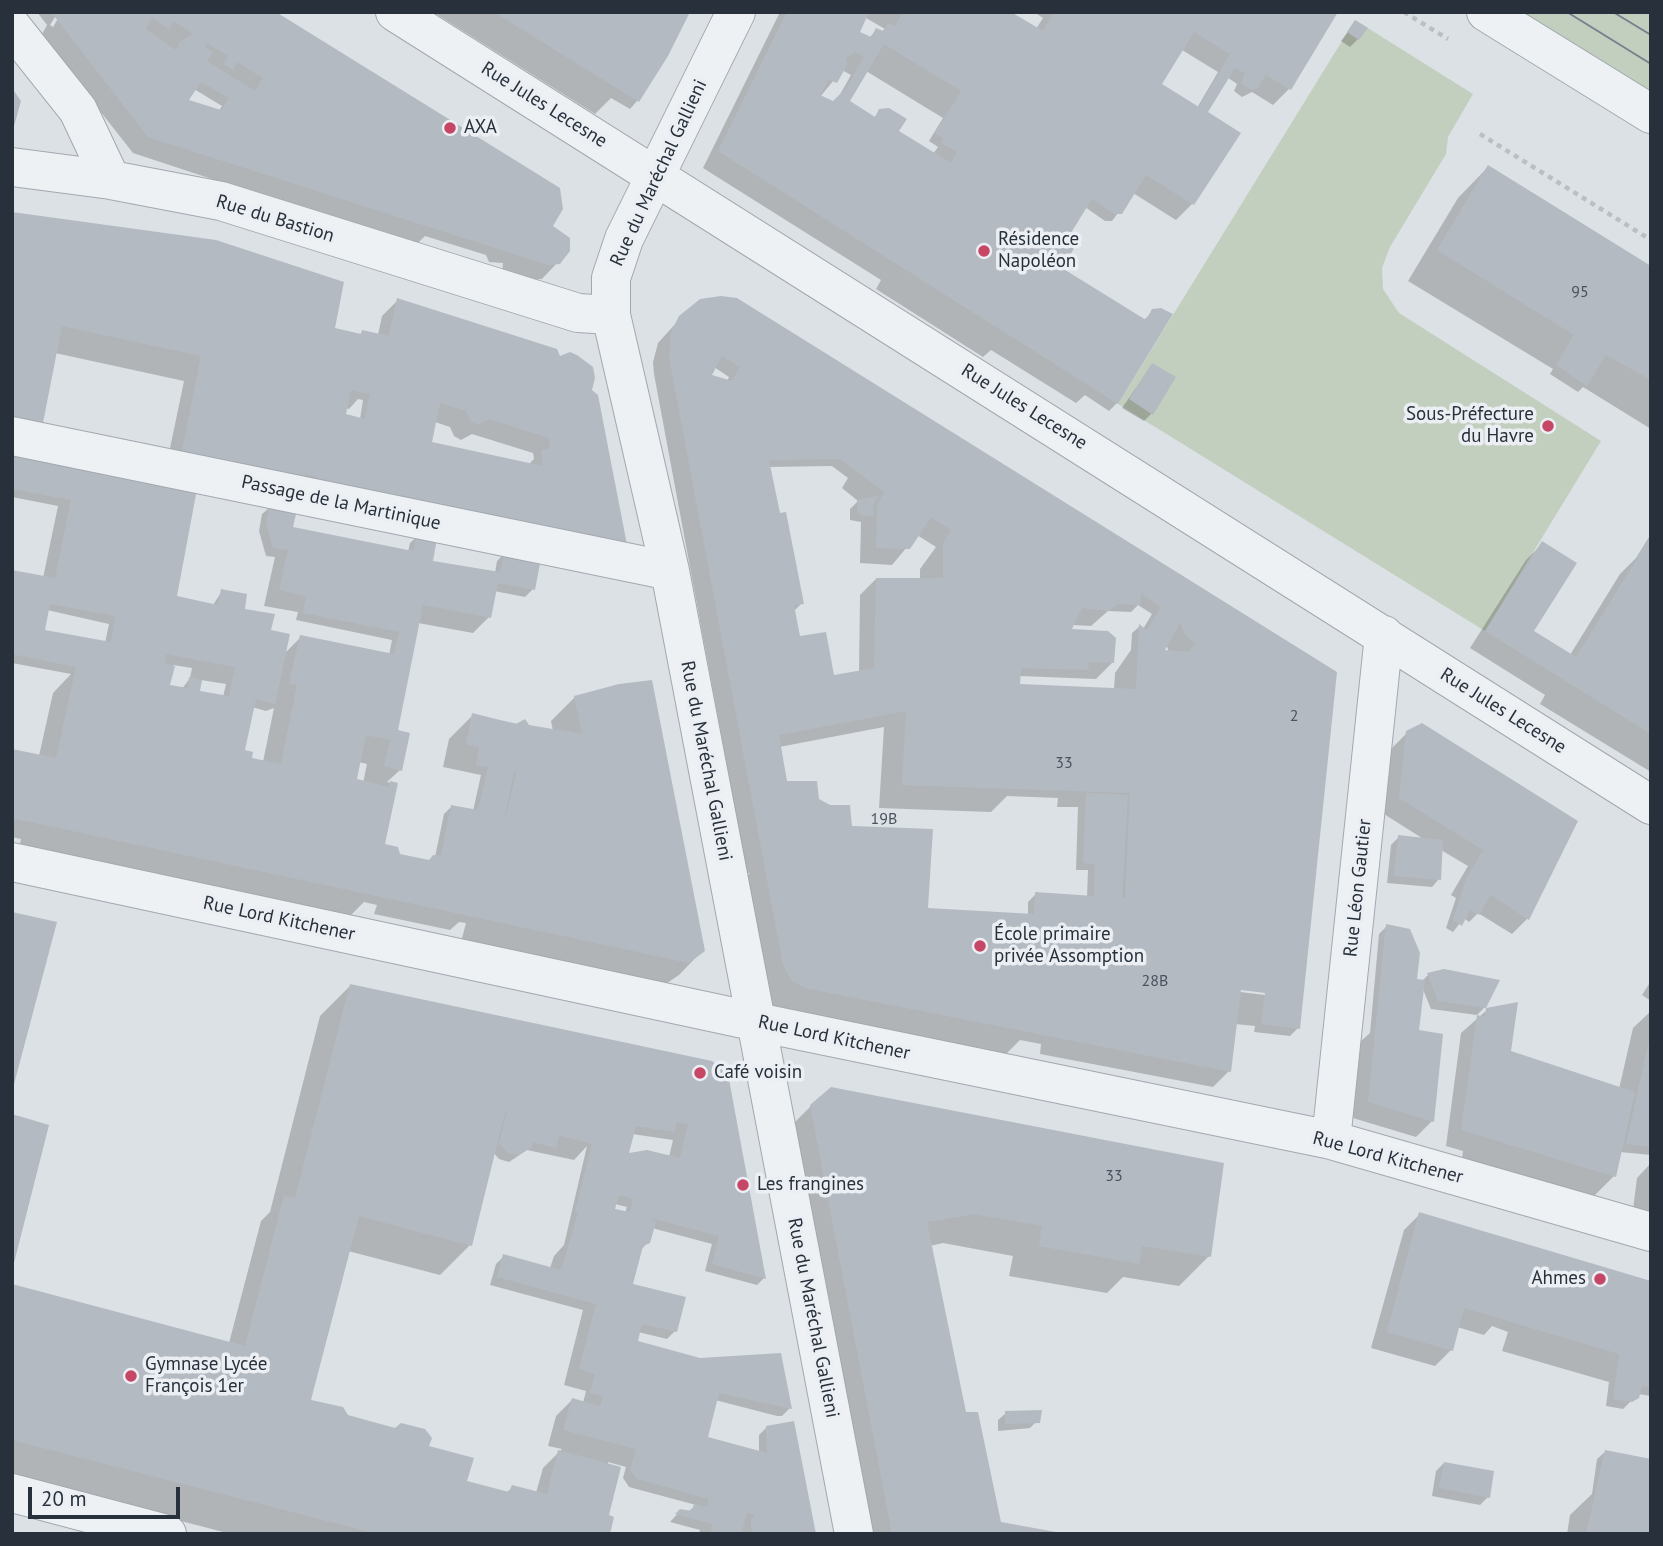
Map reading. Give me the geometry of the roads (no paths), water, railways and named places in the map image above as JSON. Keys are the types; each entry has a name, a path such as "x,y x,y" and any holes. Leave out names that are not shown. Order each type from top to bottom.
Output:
{"street":[{"name":"Rue Jules Lecesne","path":"395,12 1651,805"},
{"name":"Rue du Maréchal Gallieni","path":"736,12 624,239 611,278 611,315 670,571 854,1534"},
{"path":"1486,12 1651,114"},
{"path":"12,27 78,110 111,180"},
{"name":"Rue du Bastion","path":"12,167 111,180 221,201 578,313 611,315"},
{"name":"Passage de la Martinique","path":"12,436 670,571"},
{"name":"Rue Léon Gautier","path":"1331,1140 1384,635"},
{"name":"Rue Lord Kitchener","path":"12,862 757,1023 1331,1140 1651,1232"},
{"path":"12,1493 167,1534"}],"tram line":[{"path":"1567,12 1651,64"},
{"path":"1613,12 1651,35"}],"place":[{"name":"AXA","path":"450,128"},
{"name":"Résidence Napoléon","path":"984,251"},
{"name":"Sous-Préfecture du Havre","path":"1548,426"},
{"name":"École primaire privée Assomption","path":"980,946"},
{"name":"Café voisin","path":"700,1073"},
{"name":"Les frangines","path":"743,1185"},
{"name":"Ahmes","path":"1600,1279"},
{"name":"Gymnase Lycée François 1er","path":"131,1376"}]}
